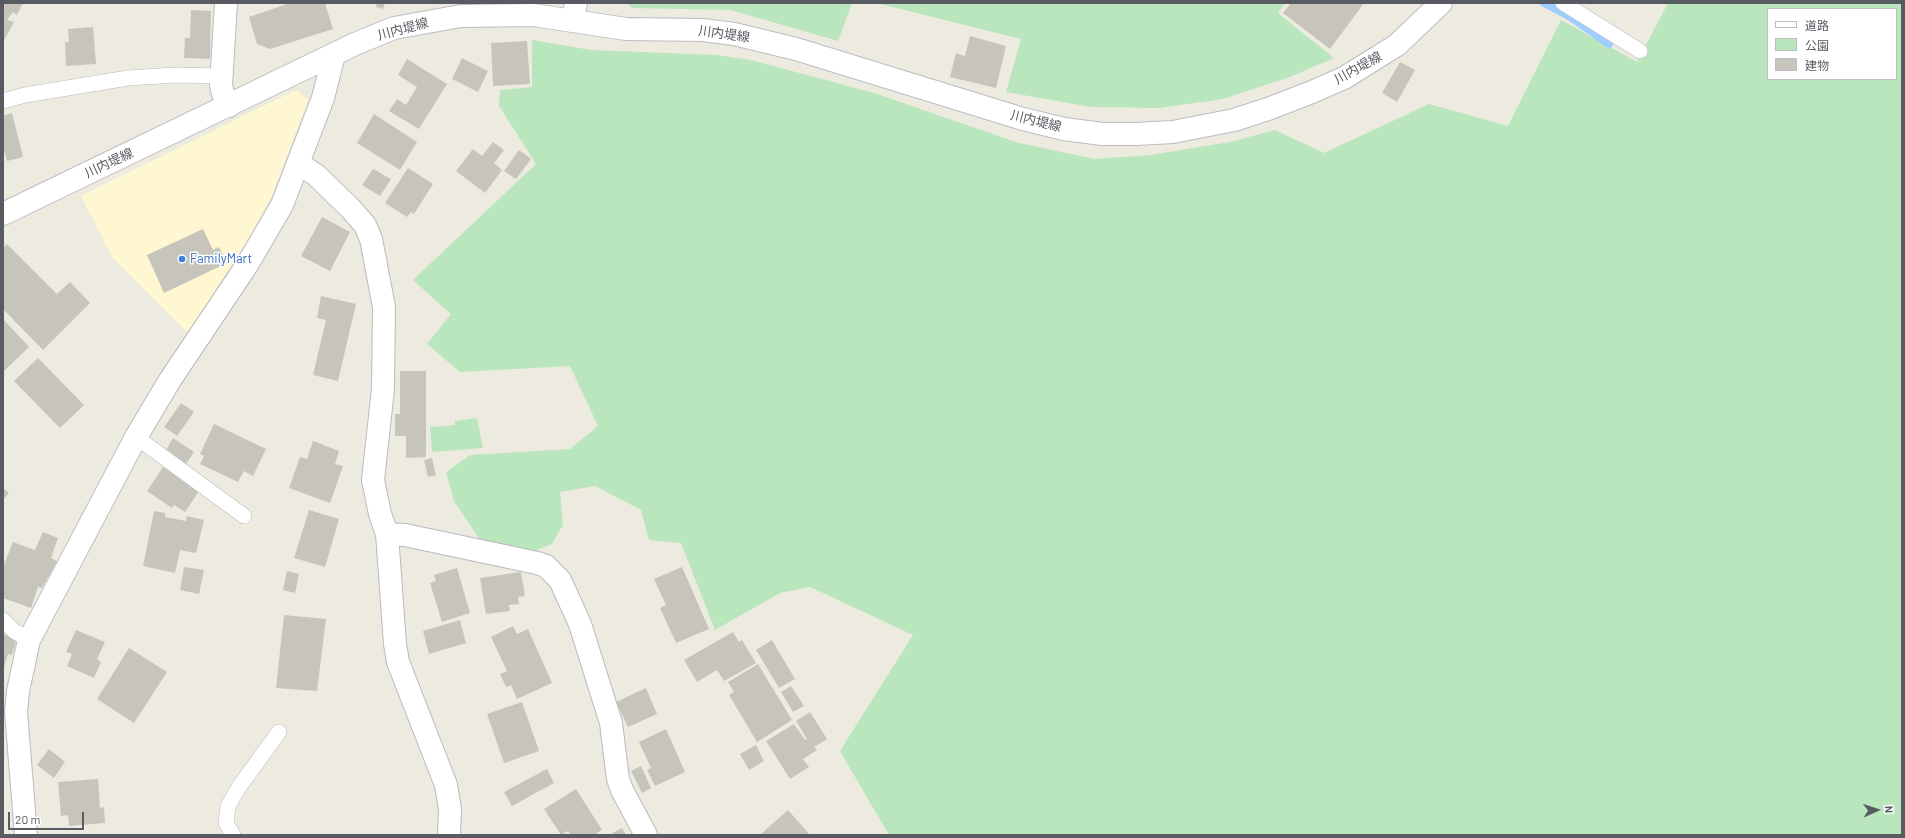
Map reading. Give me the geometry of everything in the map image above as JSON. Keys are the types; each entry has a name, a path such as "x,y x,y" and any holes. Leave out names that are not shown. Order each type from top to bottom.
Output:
{"street":[{"path":"226,3 221,76 222,94 229,106"},
{"name":"川内堤線","path":"3,214 355,44 394,28 454,17 533,15 575,12 626,29 703,30 734,34 796,49 1023,119 1064,129 1102,134 1136,134 1173,132 1234,120 1312,92 1344,78 1397,45 1441,3"},
{"path":"26,835 16,712 20,676 29,640 136,436 170,380 266,233 282,205 299,164 323,98 334,55"},
{"path":"299,164 316,175 351,209 365,225 371,239 384,307 383,389 373,480 380,514 387,534 395,644 398,662 446,785 450,809 449,835"},
{"path":"387,534 404,535 537,563 546,566 560,580 580,624 611,723 618,779 622,790 646,835"}],"lane":[{"path":"1563,3 1640,51"},
{"path":"3,101 25,95 128,78 176,75 221,76"},
{"path":"136,436 244,516"},
{"path":"3,620 14,631 29,640"},
{"path":"233,835 226,823 228,806 239,787 279,732"}],"shaded area":[{"path":"296,90 308,100 272,195 250,236 188,333 112,257 81,196"}],"green space":[{"path":"627,3 852,3 838,41 731,10 632,8"},
{"path":"876,3 1285,3 1278,13 1334,58 1290,77 1223,99 1158,108 1091,107 1006,92 1021,39"},
{"path":"1668,3 1902,3 1902,835 889,835 840,751 913,635 810,587 780,593 715,630 681,543 649,540 641,510 595,486 560,492 563,525 552,544 525,555 482,543 454,501 446,472 470,455 570,449 598,426 570,366 460,372 427,344 451,314 413,280 536,164 499,106 500,90 532,87 532,40 591,50 717,55 751,60 874,93 1019,143 1095,159 1151,155 1230,142 1275,130 1324,153 1429,104 1508,126 1561,20 1637,62"},
{"path":"477,418 483,448 432,452 430,427 455,425 455,421"}],"building":[{"path":"3,3 23,3 17,15 13,12 7,20 14,22 3,42"},
{"path":"290,3 325,3 333,29 270,49 257,44 249,17"},
{"path":"377,3 385,3 383,9 376,7"},
{"path":"1291,3 1364,3 1330,49 1283,13"},
{"path":"191,10 211,11 210,59 184,58 185,38 190,38"},
{"path":"93,27 96,64 66,66 65,42 69,42 68,29"},
{"path":"970,36 1006,46 996,88 950,77 956,53 965,56"},
{"path":"527,41 530,84 493,86 491,43"},
{"path":"462,58 488,71 478,92 452,79"},
{"path":"407,59 447,84 419,129 389,111 397,99 406,105 417,87 398,75"},
{"path":"1400,62 1415,70 1397,102 1382,93"},
{"path":"12,113 23,157 7,161 3,147 3,116"},
{"path":"374,114 417,142 400,170 357,143"},
{"path":"493,142 504,150 494,163 502,170 485,193 456,171 473,149 482,156"},
{"path":"519,150 531,159 516,179 504,171"},
{"path":"408,168 433,184 414,214 411,212 407,217 385,203"},
{"path":"373,169 391,179 380,196 362,185"},
{"path":"322,217 350,232 330,271 301,256"},
{"path":"203,229 213,250 219,247 227,263 164,293 147,255"},
{"path":"7,244 57,294 70,282 90,303 43,350 3,309 3,248"},
{"path":"321,296 356,304 338,381 313,375 326,320 317,318"},
{"path":"4,320 29,347 3,372 3,321"},
{"path":"38,358 84,405 60,428 14,381"},
{"path":"400,371 426,371 426,457 406,458 406,436 395,436 395,414 400,414"},
{"path":"181,403 194,412 177,436 164,427"},
{"path":"214,424 266,449 253,476 244,471 238,482 200,464 204,456 200,454"},
{"path":"173,438 194,452 186,464 165,452"},
{"path":"313,441 339,451 335,464 343,466 330,503 289,488 300,457 307,459"},
{"path":"432,458 436,475 428,477 424,460"},
{"path":"163,467 199,491 185,512 174,505 172,508 147,491"},
{"path":"3,488 9,493 3,500"},
{"path":"309,510 339,519 325,567 294,558"},
{"path":"154,511 165,513 165,517 186,521 187,516 204,520 196,553 180,550 175,573 143,566"},
{"path":"43,532 58,538 51,558 57,561 42,588 38,587 31,608 3,598 3,567 13,542 35,550"},
{"path":"184,567 204,570 199,594 180,590"},
{"path":"682,567 709,629 676,643 660,608 666,605 654,579"},
{"path":"457,568 470,613 442,622 430,583 436,581 434,575"},
{"path":"287,571 299,574 295,593 283,590"},
{"path":"521,572 525,596 518,597 519,604 509,605 510,611 486,614 480,578"},
{"path":"284,615 326,619 317,691 276,688"},
{"path":"460,620 466,643 429,654 423,631"},
{"path":"513,626 517,634 528,629 552,683 517,699 511,685 506,687 500,674 507,671 491,637"},
{"path":"76,630 105,642 97,659 101,662 94,678 67,666 72,654 66,652"},
{"path":"733,632 739,642 742,640 756,663 724,681 717,670 697,682 684,660"},
{"path":"3,634 17,638 12,655 8,654 3,670"},
{"path":"772,640 795,679 779,688 756,650"},
{"path":"129,648 167,672 134,723 97,699"},
{"path":"758,664 792,720 757,742 729,695 734,692 728,682"},
{"path":"791,686 804,706 793,712 781,692"},
{"path":"646,688 657,714 628,727 616,702"},
{"path":"522,702 539,751 504,763 487,714"},
{"path":"810,712 827,739 814,747 817,750 803,759 809,767 790,779 766,741 794,724 805,740 807,739 796,721"},
{"path":"666,729 685,772 655,786 647,770 651,768 639,742"},
{"path":"756,745 764,761 749,770 740,754"},
{"path":"49,749 65,762 54,778 37,765"},
{"path":"641,766 651,788 642,793 631,771"},
{"path":"547,769 554,783 512,806 504,792"},
{"path":"98,779 100,808 104,807 105,823 69,826 68,815 61,816 58,782"},
{"path":"576,789 602,830 594,835 571,835 568,831 561,835 544,809"},
{"path":"788,810 810,835 760,835"},
{"path":"622,828 626,835 609,835"}],"waterway":[{"path":"1544,3 1569,16 1609,44"}],"place":[{"name":"FamilyMart","path":"182,259"}]}
